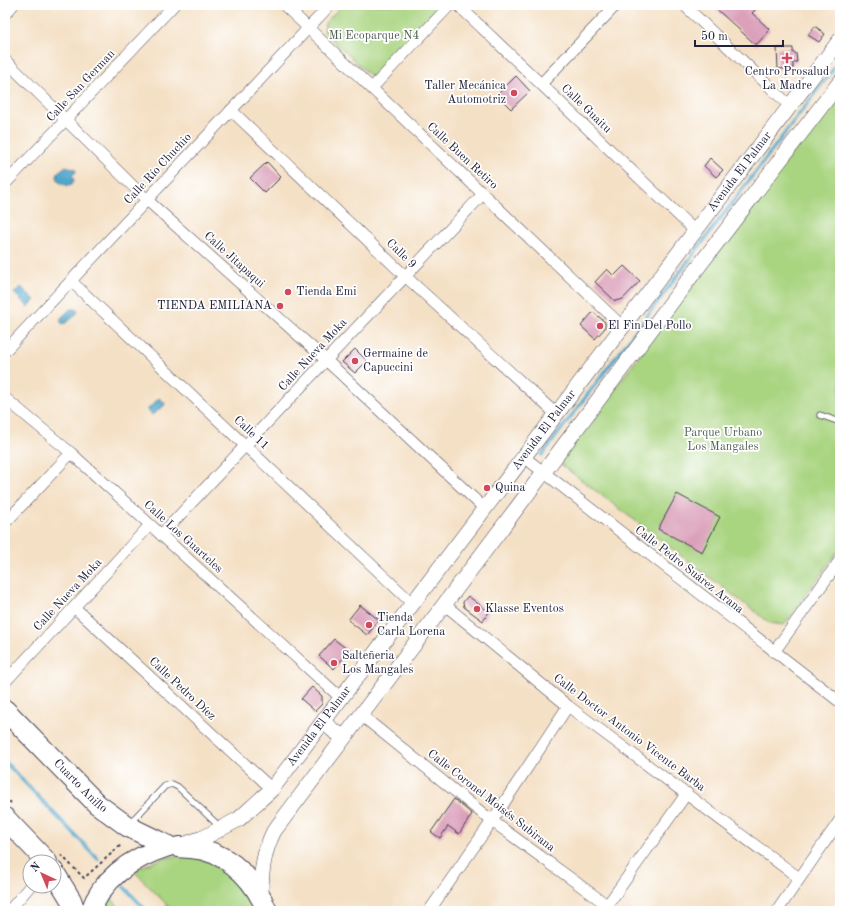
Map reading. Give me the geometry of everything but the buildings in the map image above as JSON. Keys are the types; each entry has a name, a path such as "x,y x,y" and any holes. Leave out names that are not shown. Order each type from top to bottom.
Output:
{"highway":[{"name":"Cuarto Anillo","path":"5,710 97,804 125,835 174,846"},
{"path":"5,818 39,854"},
{"path":"96,902 116,874 126,866 145,853 174,846 204,850 227,860 247,876 264,904"},
{"path":"62,885 71,900 75,911"}],"street":[{"path":"5,14 13,5"},
{"name":"Calle San German","path":"5,184 174,5"},
{"name":"Calle Buen Retiro","path":"284,5 622,326"},
{"name":"Calle Río Chuchio","path":"5,351 330,5"},
{"path":"372,88 450,5"},
{"name":"Calle Guaitu","path":"458,5 695,231"},
{"path":"542,84 616,5"},
{"path":"684,5 790,106"},
{"name":"Avenida El Palmar","path":"264,904 262,873 265,850 274,832 544,473 686,263 695,231 840,40"},
{"name":"Calle Jitapaqui","path":"5,60 65,121 147,200 326,360 485,509"},
{"name":"Avenida El Palmar","path":"174,846 222,829 249,811 272,789 622,326 686,263 840,82"},
{"name":"Calle 9","path":"231,110 405,276 556,414"},
{"name":"Calle Nueva Moka","path":"161,535 483,194"},
{"name":"Calle 11","path":"71,281 413,604"},
{"name":"Calle Los Guarteles","path":"5,398 71,453 341,698"},
{"path":"5,523 71,453"},
{"name":"Calle Pedro Suárez Arana","path":"524,457 840,702"},
{"name":"Calle Nueva Moka","path":"5,682 75,608 150,525"},
{"path":"774,652 840,560"},
{"name":"Calle Doctor Antonio Vicente Barba","path":"445,604 568,706 687,793 799,878"},
{"name":"Calle Pedro Díez","path":"75,608 272,789"},
{"path":"429,911 492,821 568,706"},
{"name":"Calle Coronel Moisés Subirana","path":"361,715 492,821 605,908"},
{"path":"325,719 331,729 340,734 346,735"},
{"path":"605,908 687,793"},
{"path":"777,911 840,820"},
{"path":"9,911 23,894"}],"lane":[{"path":"820,415 840,422"},
{"path":"125,835 166,786 172,784 178,787 222,829"}],"path":[{"path":"84,878 125,835"}],"green space":[{"name":"Mi Ecoparque N4","path":"342,5 445,5 375,80 324,32 325,23"},
{"name":"Parque Urbano Los Mangales","path":"840,89 840,548 784,625 770,623 559,463"},
{"path":"187,855 221,866 233,876 248,896 253,911 173,911 134,871 159,860"},
{"path":"109,896 123,911 103,911"}],"water":[{"path":"66,166 75,169 76,172 72,176 74,180 72,185 68,186 59,182 57,177 58,172"},
{"path":"21,287 35,300 28,307 14,293"},
{"path":"70,309 76,309 78,311 71,319 62,324 60,319"},
{"path":"159,398 165,405 152,415 147,410"}],"waterway":[{"path":"542,455 840,60"},
{"path":"5,762 98,859"},
{"path":"123,886 147,911"}],"place":[{"name":"Centro Prosalud La Madre","path":"787,58"},
{"name":"Taller Mecánica Automotriz","path":"514,93"},
{"name":"Tienda Emi","path":"288,292"},
{"name":"TIENDA EMILIANA","path":"280,306"},
{"name":"El Fin Del Pollo","path":"600,326"},
{"name":"Germaine de Capuccini","path":"355,361"},
{"name":"Quina","path":"487,488"},
{"name":"Klasse Eventos","path":"477,609"},
{"name":"Tienda Carla Lorena","path":"369,625"},
{"name":"Salteñeria Los Mangales","path":"334,663"}]}
